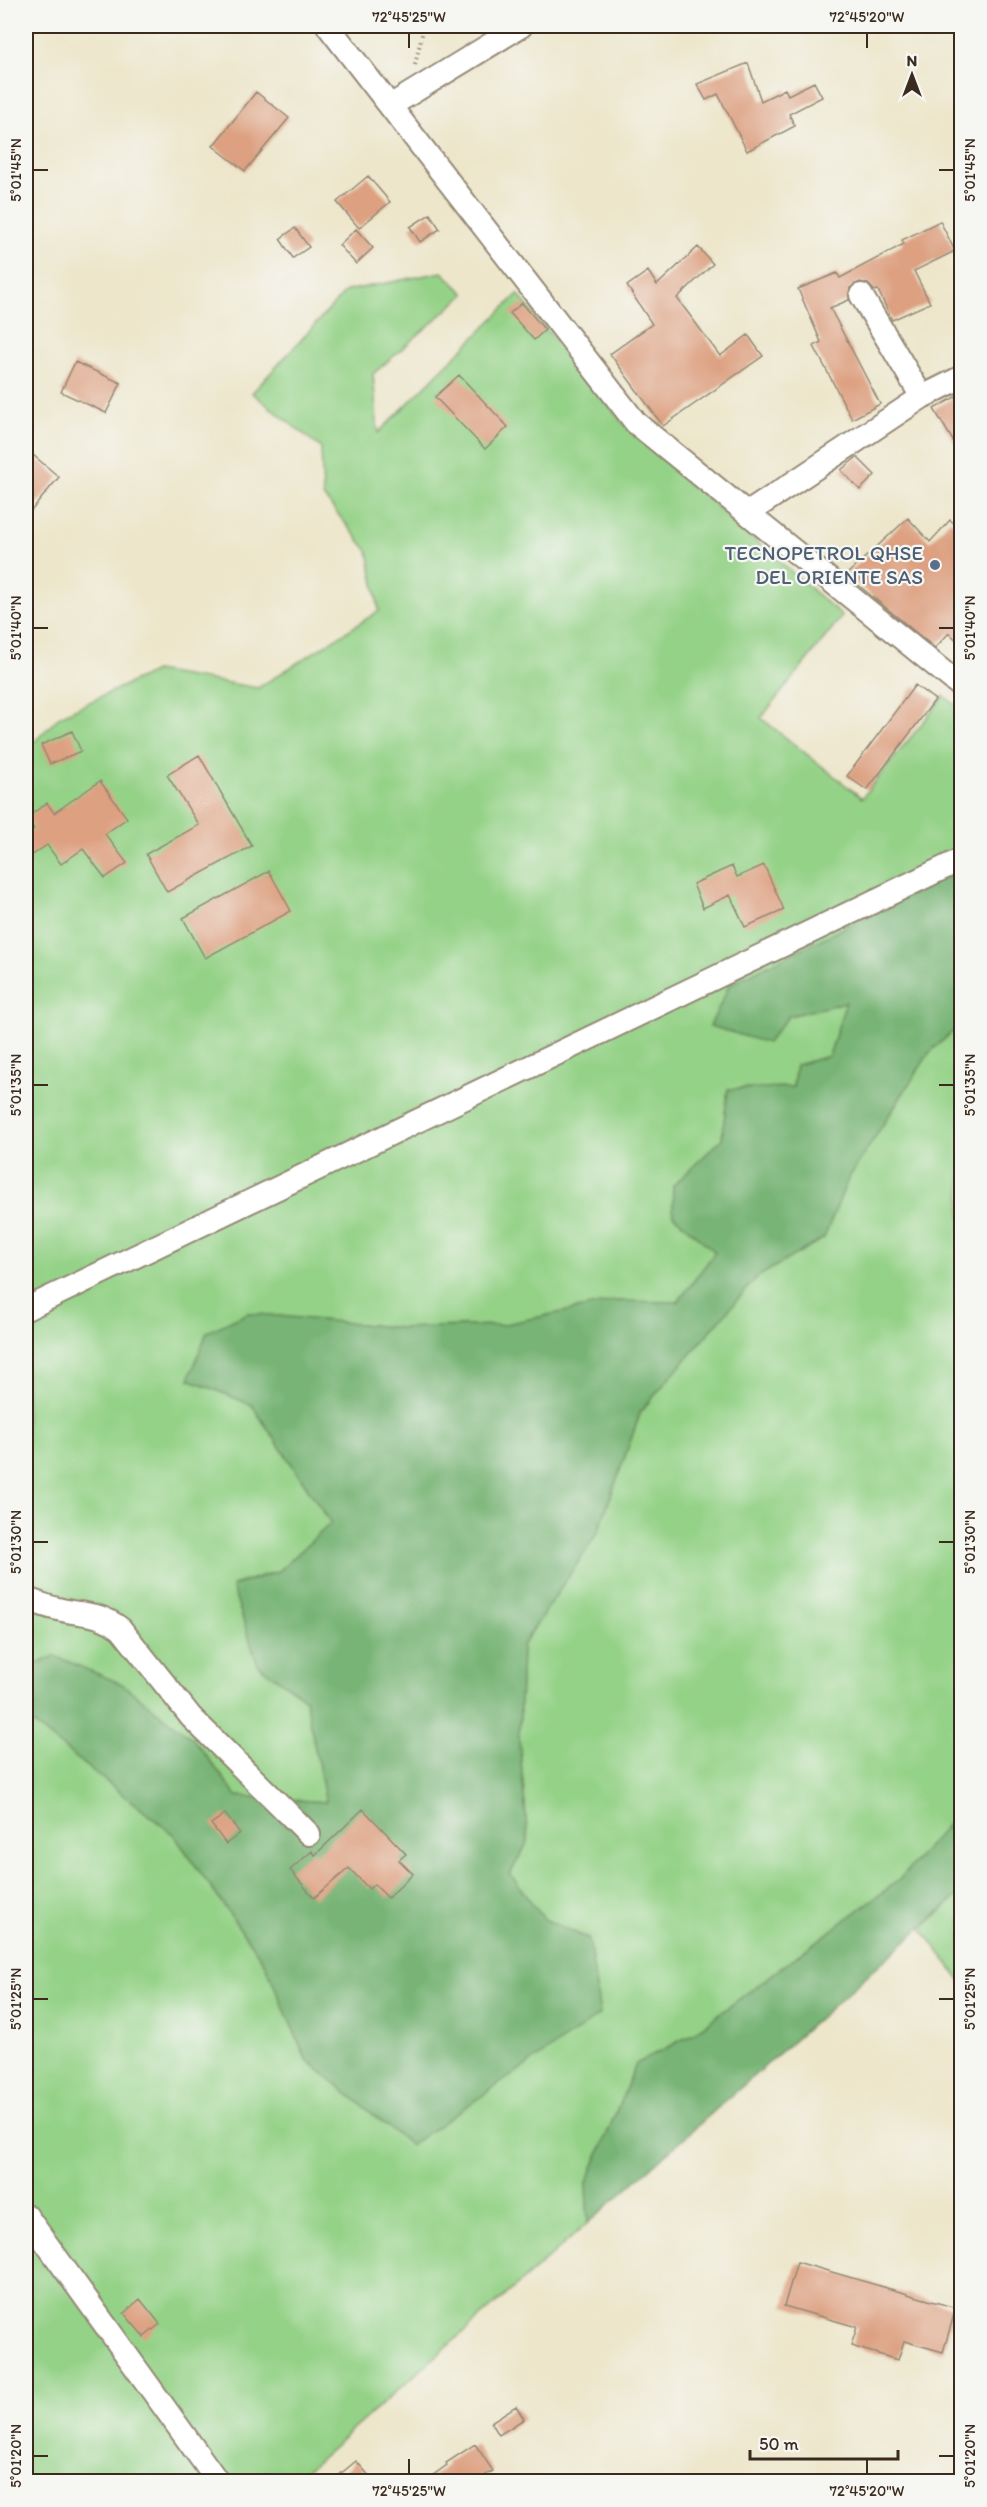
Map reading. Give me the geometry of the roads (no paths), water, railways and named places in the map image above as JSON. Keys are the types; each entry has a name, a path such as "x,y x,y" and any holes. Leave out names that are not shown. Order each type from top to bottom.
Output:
{"street":[{"path":"328,26 636,423 962,687"},
{"path":"390,106 521,26"},
{"path":"861,295 922,398"},
{"path":"748,513 922,398 962,376"},
{"path":"26,1310 962,859"},
{"path":"26,1599 59,1610 94,1614 109,1620 121,1629 191,1717 309,1834"},
{"path":"26,2215 218,2481"}],"place":[{"name":"TECNOPETROL QHSE DEL ORIENTE SAS","path":"935,565"}]}
